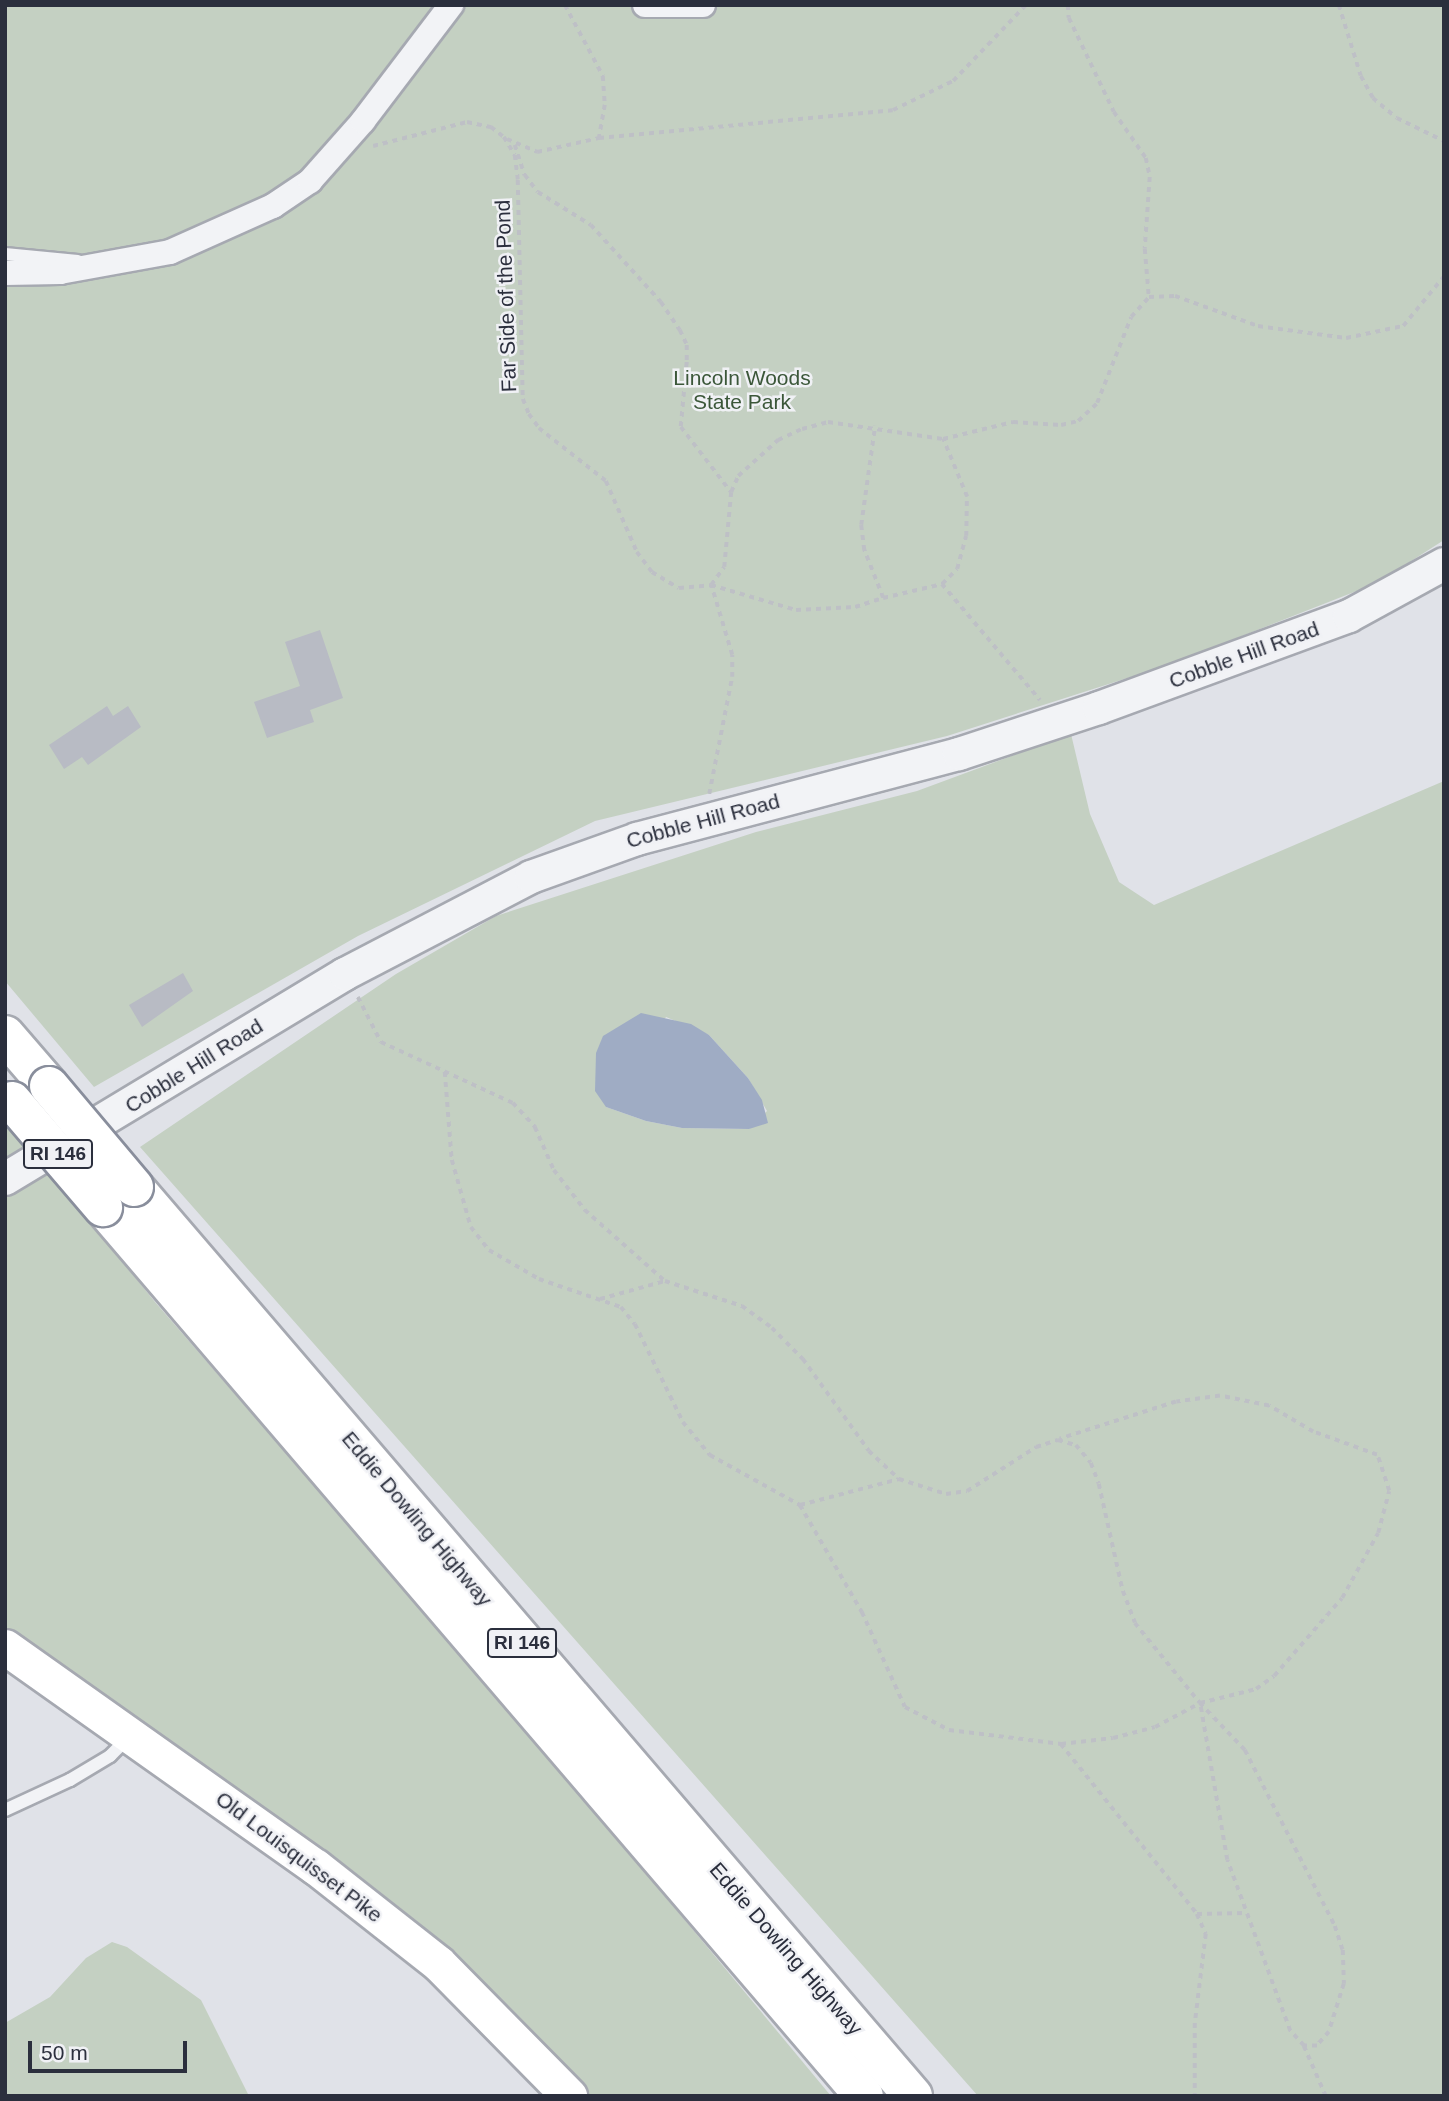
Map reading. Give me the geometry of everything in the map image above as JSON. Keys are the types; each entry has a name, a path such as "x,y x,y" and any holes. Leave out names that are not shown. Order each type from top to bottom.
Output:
{"highway":[{"name":"Eddie Dowling Highway","path":"5,1035 913,2096"},
{"name":"Eddie Dowling Highway","path":"9,1097 864,2096"}],"main road":[{"name":"Old Louisquisset Pike","path":"5,1647 316,1867 438,1963 569,2096"}],"street":[{"path":"5,273 60,272 117,264 170,252 231,228 310,181 363,121 451,5"},
{"path":"645,5 704,5"},
{"name":"Cobble Hill Road","path":"5,1179 345,974 531,877 580,856 705,818 959,754 1058,722 1349,616 1444,564"}],"lane":[{"path":"5,254 117,264"},
{"path":"5,1810 110,1756 131,1735"}],"path":[{"path":"565,5 603,76 605,105 599,138"},
{"path":"363,149 441,126 467,122 491,127 515,145 537,152 599,138 893,110 953,81 1026,5"},
{"path":"1068,5 1069,18 1114,112 1146,158 1150,177 1145,249 1149,298"},
{"path":"1339,5 1361,76 1373,98 1397,118 1444,141"},
{"name":"Far Side of the Pond","path":"504,136 515,155 518,180 523,399 539,428 606,481 637,552 652,572 679,588 711,585 796,610 855,607 942,584"},
{"path":"515,145 525,175 538,192 591,225 661,302 680,331 687,345 681,426 731,492"},
{"path":"705,818 732,677 732,655 711,585 724,567 731,492 738,476 778,440 802,429 828,422 875,426 915,437 943,439 1013,422 1061,425 1078,421 1097,403 1131,317 1149,298 1175,296 1258,326 1346,338 1403,326 1444,276"},
{"path":"875,426 861,525 864,550 883,598"},
{"path":"943,439 964,482 969,514 957,569 942,584 1058,722"},
{"path":"345,974 381,1042 446,1072 513,1103 536,1127 554,1170 585,1210 665,1281 742,1306 772,1328 803,1359 869,1451 899,1479 946,1494 967,1491 1036,1447 1176,1402 1220,1396 1269,1406 1313,1432 1377,1455 1389,1491 1378,1534 1342,1598 1274,1676 1236,1696 1200,1703 1155,1727 1113,1738 1060,1744 949,1730 905,1707 862,1612 800,1505 710,1455 683,1422 635,1324 621,1307 539,1279 489,1250 471,1227 452,1160 446,1072"},
{"path":"598,1299 665,1281"},
{"path":"1058,1440 1076,1445 1091,1463 1123,1591 1135,1623 1200,1703 1245,1750 1335,1926 1343,1950 1344,1984 1328,2032 1317,2046 1304,2046"},
{"path":"800,1505 899,1479"},
{"path":"1200,1703 1216,1808 1245,1913 1290,2031 1304,2046 1326,2096"},
{"path":"1060,1744 1197,1914 1206,1934 1195,2023 1195,2096"},
{"path":"1197,1914 1245,1913"}],"green space":[{"name":"Lincoln Woods State Park","path":"5,5 1444,5 1444,540 1377,583 1168,665 947,736 595,821 358,936 94,1087 5,981"},
{"path":"1071,734 1090,814 1119,882 1154,905 1444,781 1444,2096 978,2096 140,1147 396,974 496,916 756,832 917,791","holes":["666,1017 709,1035 748,1078 767,1111 749,1129 682,1128 646,1121 606,1107"]},
{"path":"5,1094 45,1165 155,1302 527,1730 831,2096 571,2096 549,2068 5,1645"},
{"path":"112,1942 127,1947 201,2000 249,2096 5,2096 5,2023 50,1997 86,1958"}],"water":[{"path":"641,1013 691,1024 709,1035 748,1078 762,1100 768,1123 749,1129 682,1128 646,1121 606,1107 595,1091 596,1053 603,1036"}],"building":[{"path":"320,630 343,698 310,710 314,722 267,738 254,702 300,686 285,642"},
{"path":"107,706 113,716 128,706 141,727 88,765 82,757 64,769 49,745"},
{"path":"183,973 193,991 142,1027 129,1005"}]}
